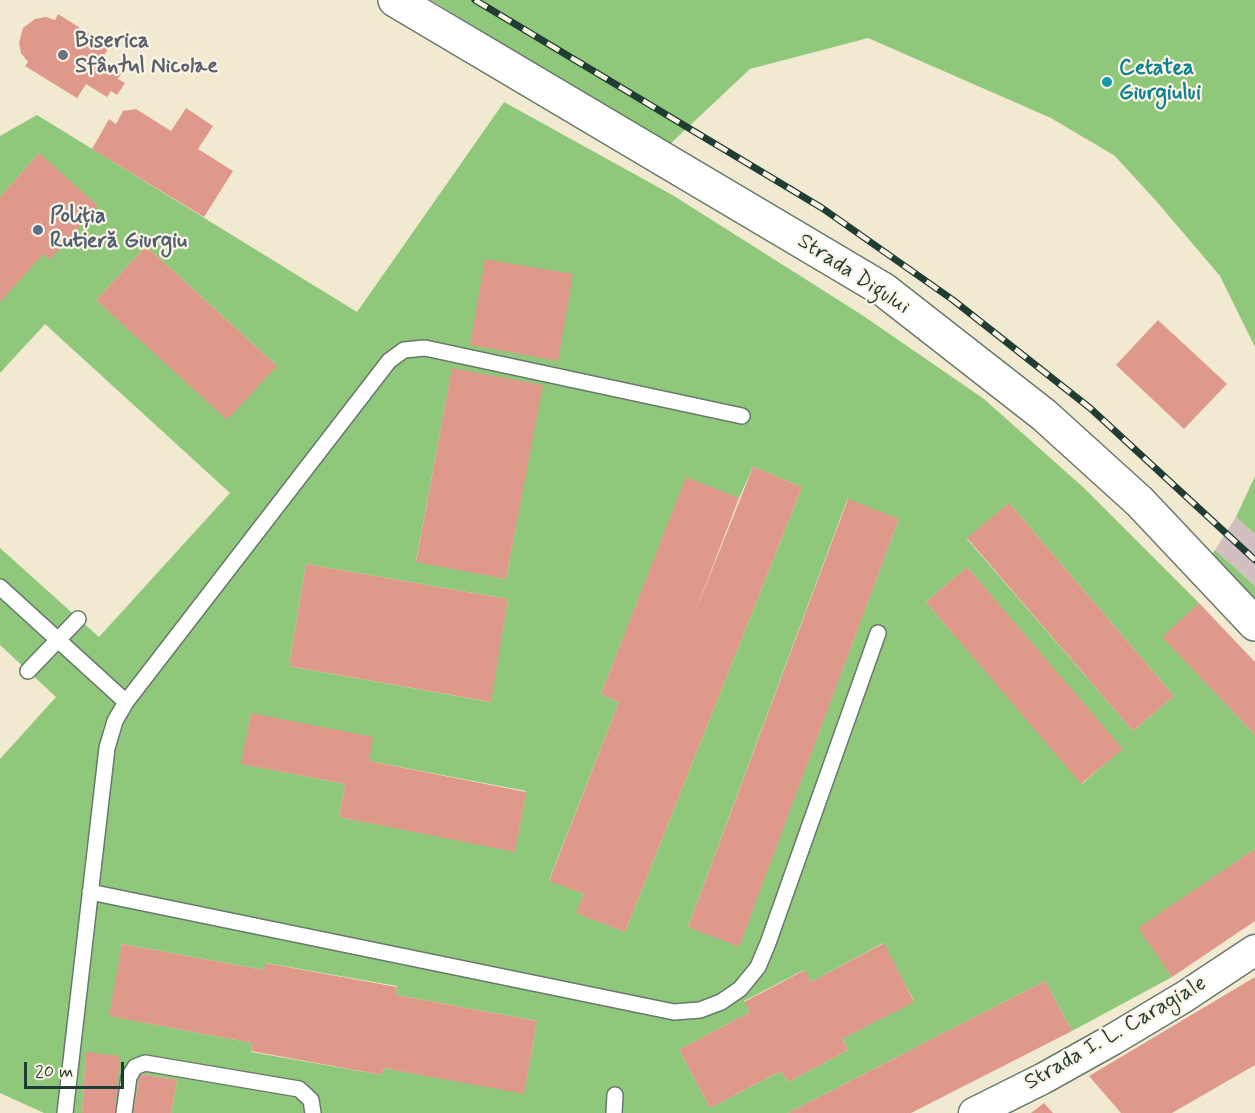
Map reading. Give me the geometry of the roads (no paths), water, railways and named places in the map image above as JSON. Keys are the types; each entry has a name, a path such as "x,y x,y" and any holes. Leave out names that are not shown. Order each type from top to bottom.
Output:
{"street":[{"name":"Strada Digului","path":"395,0 884,290 1044,415 1140,502 1255,624"},
{"name":"Strada I. L. Caragiale","path":"982,1111 1112,1040 1184,997 1255,950"}],"lane":[{"path":"65,1113 107,748 115,721 126,702 389,361 404,350 425,348 742,416"},
{"path":"0,587 126,702"},
{"path":"28,671 78,619"},
{"path":"90,892 674,1012 700,1010 721,1002 740,989 758,967 878,633"},
{"path":"124,1113 129,1077 135,1067 145,1063 299,1089 311,1100 313,1113"},
{"path":"614,1113 615,1095"}],"railway":[{"path":"475,0 822,208 953,300 1090,408 1255,560"}],"place":[{"name":"Biserica Sfântul Nicolae","path":"63,55"},
{"name":"Cetatea Giurgiului","path":"1107,82"},
{"name":"Poliția Rutieră Giurgiu","path":"38,230"}]}
